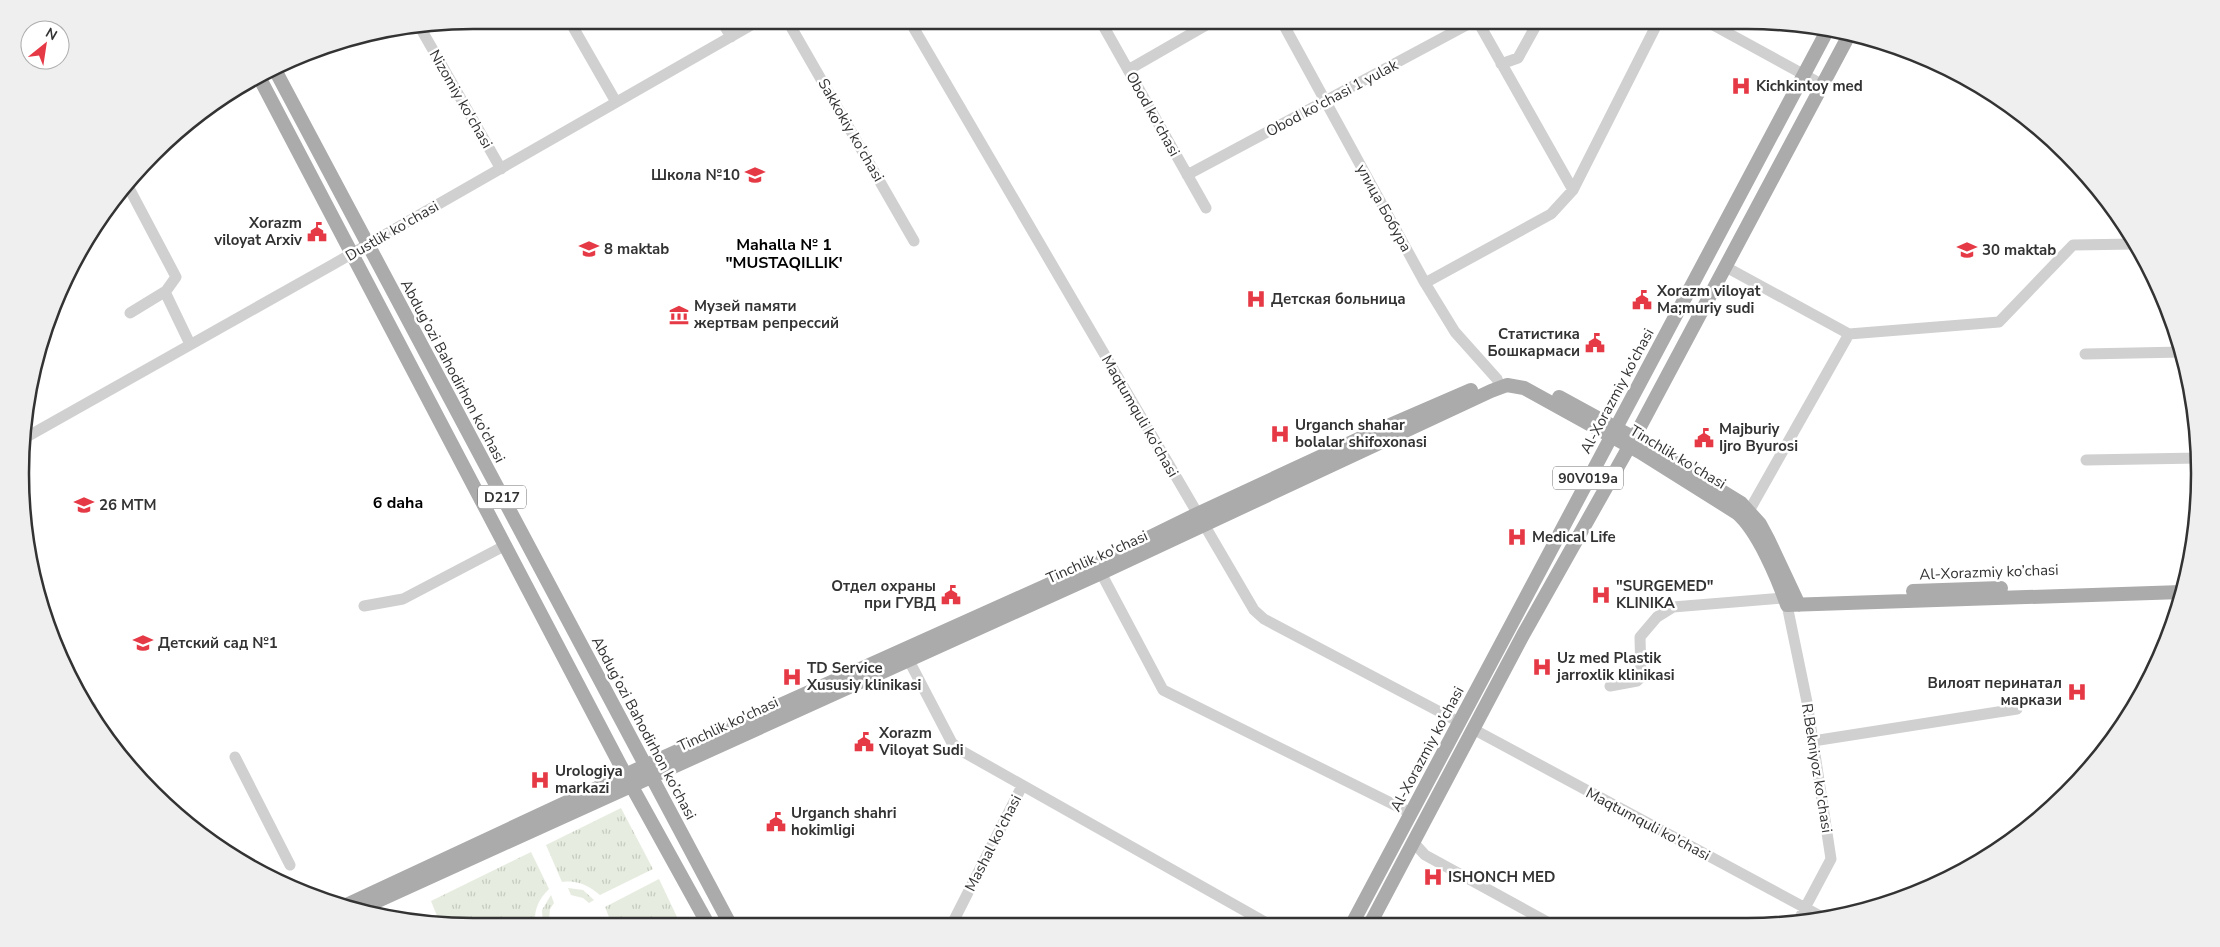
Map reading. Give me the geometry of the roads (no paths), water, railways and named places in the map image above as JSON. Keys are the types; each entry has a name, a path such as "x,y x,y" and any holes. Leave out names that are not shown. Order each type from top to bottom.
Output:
{"main road":[{"name":"Al-Xorazmiy ko’chasi","path":"1355,918 1825,36"},
{"name":"Al-Xorazmiy ko’chasi","path":"1373,918 1473,730 1632,442 1846,40"},
{"name":"Abdug’ozi Bahodirhon ko’chasi","path":"278,75 727,918"},
{"name":"D217","path":"262,83 629,781 705,918"},
{"name":"Tinchlik ko'chasi","path":"365,905 648,772 905,655 1101,561 1200,519 1499,383 1509,376 1526,379 1613,432 1732,496 1749,511 1768,539 1792,601"},
{"name":"Tinchlik ko'chasi","path":"1632,442 1744,519 1792,601"},
{"name":"Tinchlik ko'chasi","path":"905,655 1101,573 1200,519"},
{"name":"Al-Xorazmiy ko’chasi","path":"1792,601 1938,589 2177,583"},
{"name":"Al-Xorazmiy ko’chasi","path":"1792,601 2175,592"}],"street":[{"path":"574,29 616,102"},
{"path":"726,29 731,37"},
{"name":"Dustlik ko'chasi","path":"31,434 368,245 745,29"},
{"name":"Sakkokiy ko'chasi","path":"792,29 914,241"},
{"name":"Maqtumquli ko'chasi","path":"914,29 1250,604 1260,616 1459,722"},
{"name":"Obod ko'chasi","path":"1105,29 1206,208"},
{"path":"1128,70 1199,29"},
{"name":"улица Бобура","path":"1286,29 1455,332 1499,383"},
{"name":"Obod ko'chasi 1 yulak","path":"1187,175 1459,29"},
{"path":"1481,29 1573,190"},
{"path":"1501,64 1518,58 1534,29"},
{"path":"1426,283 1551,214 1573,190 1654,29"},
{"path":"1721,29 1823,85"},
{"name":"Nizomiy ko'chasi","path":"423,32 501,169"},
{"path":"130,312 165,292 176,277 131,191"},
{"path":"1726,267 1849,334 1999,322 2073,245 2128,244"},
{"path":"165,292 190,344"},
{"path":"1749,511 1849,334"},
{"path":"2086,354 2174,352"},
{"path":"2086,460 2190,458"},
{"path":"364,606 403,599 506,545"},
{"path":"1101,573 1163,690 1411,813"},
{"name":"Al-Xorazmiy ko’chasi","path":"1610,686 1637,680 1641,677 1640,637 1657,617 1673,607 1792,601"},
{"name":"R.Bekniyoz ko'chasi","path":"1792,601 1832,859 1803,914"},
{"path":"905,655 952,743 960,750 1258,918"},
{"path":"1813,741 2016,709"},
{"name":"Maqtumquli ko'chasi","path":"1473,730 1814,913"},
{"path":"235,756 290,864"},
{"name":"Mashal ko'chasi","path":"954,918 1022,786"},
{"path":"1414,843 1425,855 1540,918"}],"place":[{"name":"Kichkintoy med","path":"1741,86"},
{"name":"Школа №10","path":"755,175"},
{"name":"Xorazm viloyat Arxiv","path":"317,232"},
{"name":"8 maktab","path":"589,249"},
{"name":"30 maktab","path":"1967,250"},
{"name":"Детская больница","path":"1256,299"},
{"name":"Xorazm viloyat Ma;muriy sudi","path":"1642,300"},
{"name":"Музей памяти жертвам репрессий","path":"679,315"},
{"name":"Статистика Бошкармаси","path":"1595,343"},
{"name":"Urganch shahar bolalar shifoxonasi","path":"1280,434"},
{"name":"Majburiy Ijro Byurosi","path":"1704,438"},
{"name":"26 MTM","path":"84,505"},
{"name":"Medical Life","path":"1517,537"},
{"name":"Отдел охраны при ГУВД","path":"951,595"},
{"name":"\"SURGEMED\" KLINIKA","path":"1601,595"},
{"name":"Детский сад №1","path":"143,643"},
{"name":"Uz med Plastik jarroxlik klinikasi","path":"1542,667"},
{"name":"TD Service Xususiy klinikasi","path":"792,677"},
{"name":"Вилоят перинатал маркази","path":"2077,692"},
{"name":"Xorazm Viloyat Sudi","path":"864,742"},
{"name":"Urologiya markazi","path":"540,780"},
{"name":"Urganch shahri hokimligi","path":"776,822"},
{"name":"ISHONCH MED","path":"1433,877"}],"district":[{"name":"Mahalla № 1 \"MUSTAQILLIK'","path":"784,253"},
{"name":"6 daha","path":"398,502"}]}
